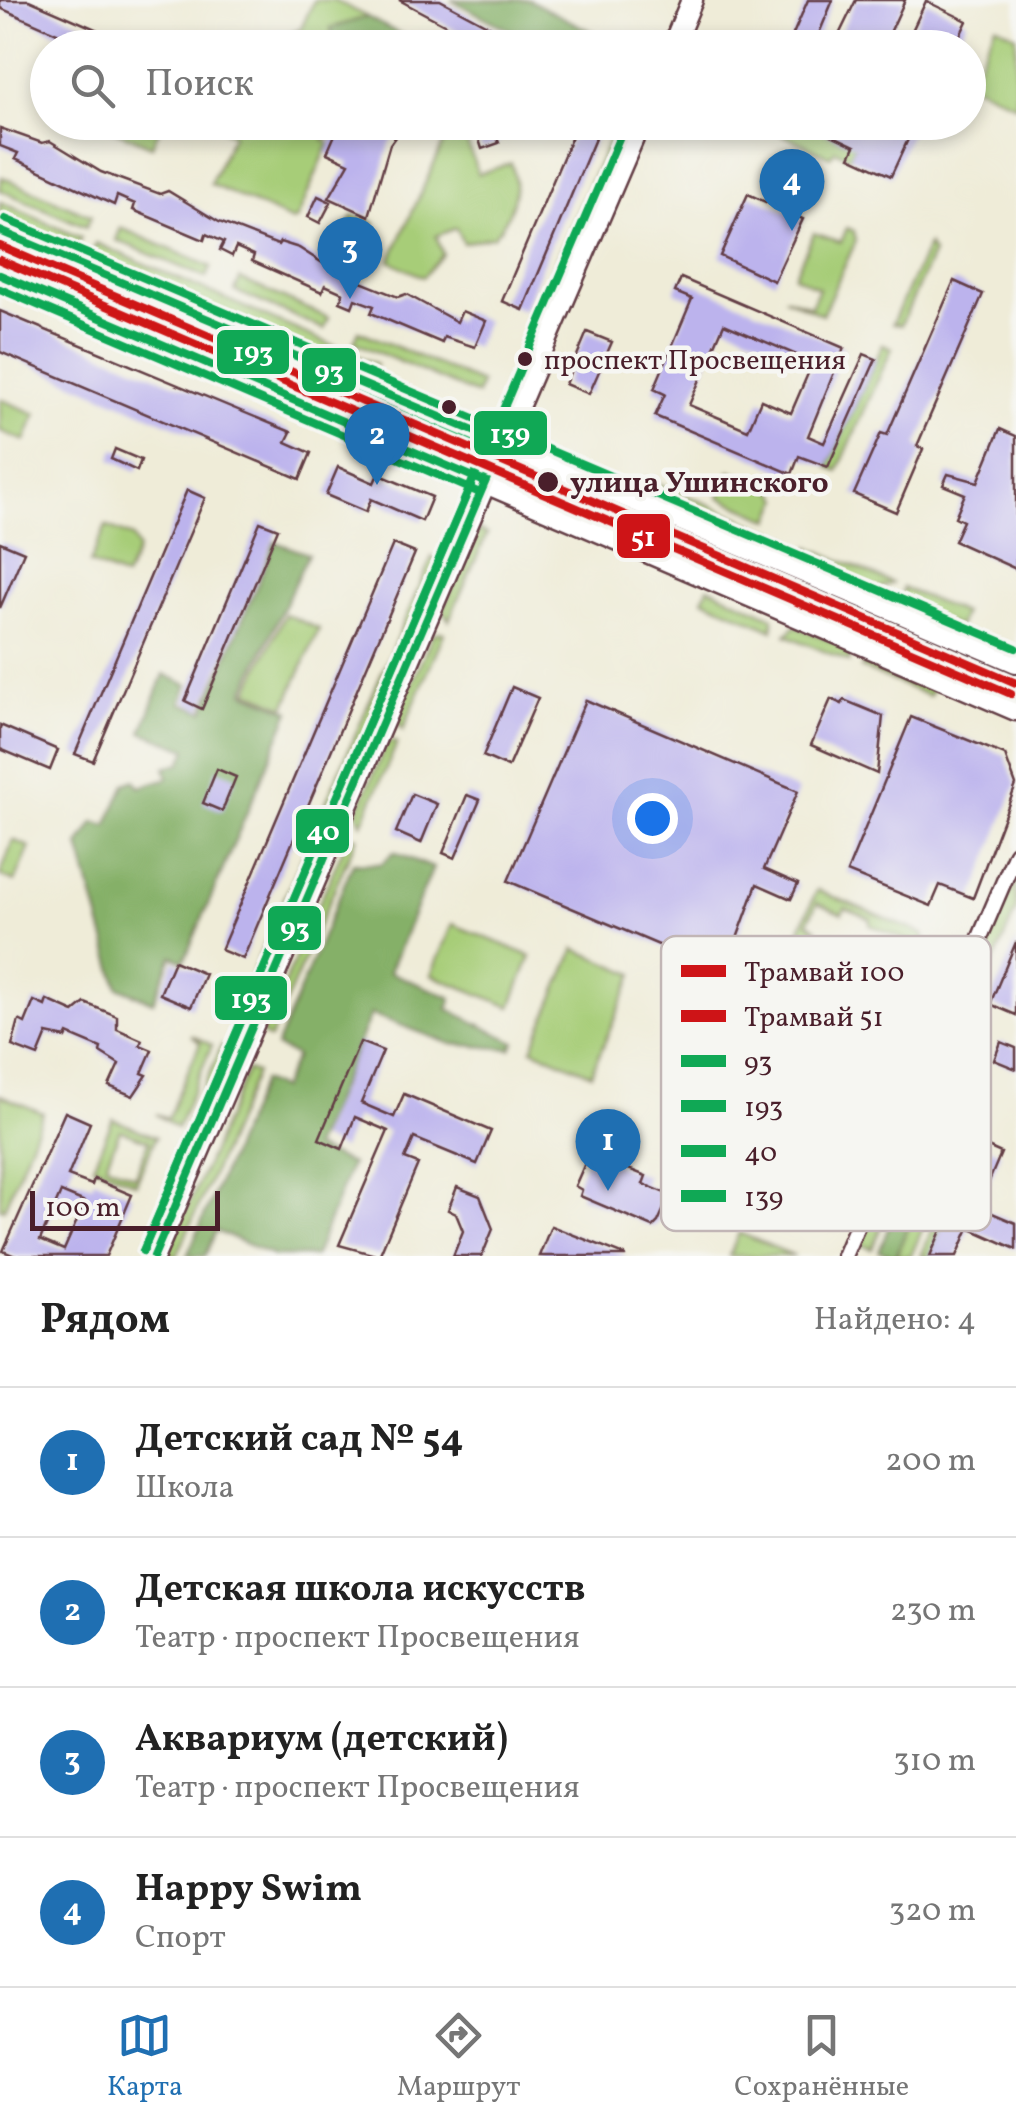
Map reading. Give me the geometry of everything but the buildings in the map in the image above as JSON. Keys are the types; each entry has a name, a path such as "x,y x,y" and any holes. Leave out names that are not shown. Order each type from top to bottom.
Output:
{"main road":[{"path":"680,30 692,0"},
{"path":"154,1256 632,140"},
{"path":"0,230 1016,662"},
{"path":"0,275 1016,710"}],"street":[{"path":"981,936 1016,853"},
{"path":"844,1256 855,1231"}],"green space":[{"path":"314,0 334,0 367,17 331,30 301,29"},
{"path":"451,0 529,0 588,30 509,30"},
{"path":"367,17 392,30 331,30"},
{"path":"996,25 1016,35 1016,105 986,91 986,46"},
{"path":"230,140 329,143 297,219 292,221 210,184"},
{"path":"466,140 478,174 511,163 513,201 494,236 463,243 456,228 436,236 443,254 423,277 390,261 444,142"},
{"path":"609,140 619,140 539,327 530,323"},
{"path":"794,140 858,140 850,157 835,150 830,157"},
{"path":"2,177 91,216 86,227 0,190"},
{"path":"0,202 81,238 76,250 0,217"},
{"path":"353,216 375,223 359,248 339,239"},
{"path":"121,228 211,267 206,278 116,240"},
{"path":"847,228 854,231 856,241 822,315 784,297 811,306 819,288 794,276 814,233 841,242"},
{"path":"96,243 376,364 374,370 344,365 91,256"},
{"path":"928,245 933,253 901,325 892,324"},
{"path":"240,279 329,318 324,329 235,291"},
{"path":"359,331 481,383 477,395 354,342"},
{"path":"883,344 892,348 838,471 828,467"},
{"path":"0,399 36,414 25,441 0,431"},
{"path":"730,471 776,492 780,499 771,520 719,497"},
{"path":"645,478 791,539 787,549 780,552 668,502 642,484"},
{"path":"106,526 132,537 138,549 125,578 90,563"},
{"path":"478,530 487,534 449,620 443,611"},
{"path":"275,542 308,554 244,692 290,711 184,961 172,956 153,1002 118,987 79,846 94,822 107,826 125,784 135,780 140,787 168,778 165,767 181,763 187,749 142,732 164,674 188,685 181,703 204,711"},
{"path":"810,547 892,583 871,587 845,581 822,566"},
{"path":"432,557 438,562 260,977 251,976"},
{"path":"708,587 773,617 773,630 703,599"},
{"path":"903,588 963,613 958,627 900,602"},
{"path":"285,614 319,629 285,707 248,691"},
{"path":"795,626 851,649 849,662 786,635"},
{"path":"444,633 403,730 396,721 433,634"},
{"path":"869,657 934,685 929,696 861,668"},
{"path":"387,743 397,743 362,824 357,813"},
{"path":"348,837 357,837 270,1039 262,1035"},
{"path":"13,840 30,847 15,882 0,876"},
{"path":"394,852 433,868 389,972 452,998 448,1009 515,1042 511,1049 451,1044 371,1014 313,1148 351,1164 315,1256 274,1256 216,1231 205,1256 187,1256 262,1081 281,1089 296,1056 276,1047 353,863 381,864"},
{"path":"1016,878 1016,910 991,969 991,936"},
{"path":"817,890 924,936 896,936 845,908 842,914 817,903 808,922 817,929 808,936 797,936"},
{"path":"452,924 531,956 511,1007 431,975"},
{"path":"575,949 634,974 591,1074 532,1049"},
{"path":"191,1035 212,1045 177,1128 156,1114 168,1118 200,1043"},
{"path":"222,1045 228,1052 195,1130 184,1132"},
{"path":"247,1070 256,1073 177,1256 167,1256"},
{"path":"0,1095 43,1113 4,1209 0,1208"},
{"path":"113,1119 156,1137 136,1183 93,1165","holes":["120,1130 149,1141 135,1176 106,1164"]},
{"path":"866,1231 879,1231 872,1249 860,1244"},
{"path":"887,1231 906,1231 896,1256 879,1251"},
{"path":"906,1231 922,1231 911,1256 896,1256"},
{"path":"932,1231 941,1231 930,1256 921,1256"},
{"path":"739,1233 795,1256 729,1256"}],"tram line":[{"name":"100","path":"0,246 1016,683"},
{"name":"51","path":"0,260 1011,694"}],"transit line":[{"name":"40","path":"143,1251 618,140"},
{"name":"139","path":"5,219 1016,648"},
{"name":"93","path":"0,231 502,443 154,1256"},
{"name":"193","path":"0,245 486,450 143,1251"},
{"name":"139","path":"5,264 1016,696"},
{"name":"93","path":"0,275 485,482"},
{"name":"193","path":"0,289 480,493"}],"place":[{"name":"Happy Swim","path":"792,231"},
{"name":"Аквариум (детский)","path":"350,299"},
{"name":"проспект Просвещения","path":"525,359"},
{"name":"улица Ушинского","path":"548,482"},
{"name":"Детская школа искусств","path":"377,485"},
{"name":"Детский сад № 54","path":"608,1191"}]}
